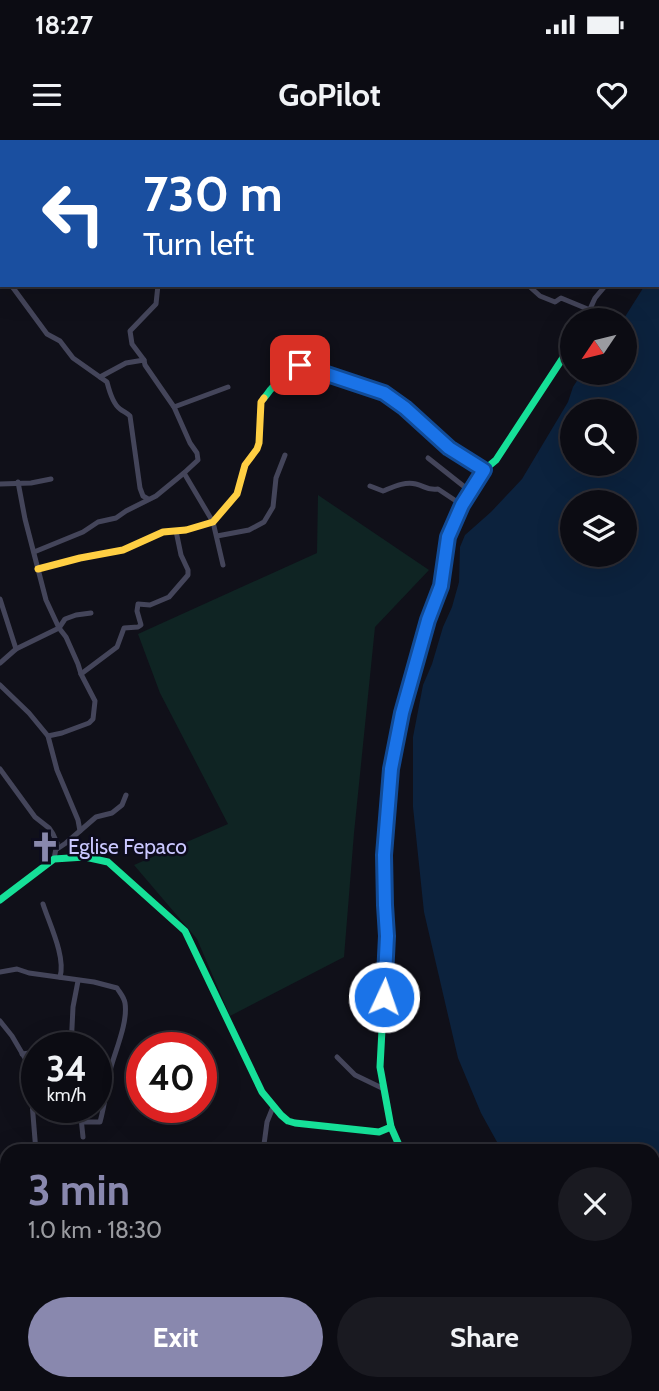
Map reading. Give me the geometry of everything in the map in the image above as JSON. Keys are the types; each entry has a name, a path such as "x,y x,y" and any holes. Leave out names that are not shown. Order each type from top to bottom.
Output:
{"street":[{"path":"12,287 44,331 60,341 73,358 107,382 118,408 130,416 141,488 148,499"},
{"path":"34,552 83,532 98,522 116,518 156,496 198,460 174,408 132,344 130,331 156,304 158,287"},
{"path":"530,287 540,296 555,302 561,298 585,308"},
{"path":"591,308 604,287"},
{"path":"100,377 126,363 144,360"},
{"path":"400,1144 391,1127 380,1067 387,936 384,855 391,769 402,713 428,620 441,586 448,537 462,505 484,470 496,460 560,362"},
{"path":"38,569 123,550 146,538 213,522 234,499 240,489 245,465 257,449 261,402 274,386 288,383 300,365 384,393 405,408 449,448 484,470"},
{"path":"174,408 228,387"},
{"path":"217,536 249,530 264,522 273,507 276,478 285,455"},
{"path":"428,458 471,492"},
{"path":"184,473 213,522 223,565"},
{"path":"0,484 51,479"},
{"path":"18,482 46,600 95,701 93,719 89,723 48,736"},
{"path":"370,486 383,491 414,482 431,491 438,489 462,505"},
{"path":"81,674 117,647 124,628 141,625 138,604 150,605 169,597 188,575 176,531"},
{"path":"0,599 16,649"},
{"path":"0,663 16,649 59,628 65,619 91,613"},
{"path":"0,685 48,736 57,770 80,831"},
{"path":"0,769 36,817 49,828 57,843 54,859"},
{"path":"57,849 96,817 112,813 122,805 126,795"},
{"path":"0,900 54,859 85,858 108,863 123,873 185,931 258,1085 273,1107 288,1121 379,1132 391,1127"},
{"path":"43,904 59,953 62,973 60,977"},
{"path":"0,972 17,969 117,988 125,1004 124,1019 112,1064"},
{"path":"72,1032 78,981"},
{"path":"0,1021 21,1052"},
{"path":"337,1057 355,1074 384,1089"},
{"path":"264,1144 267,1122 273,1107"},
{"path":"35,1123 36,1144"},
{"path":"82,1123 83,1137"}],"green space":[{"path":"318,495 429,570 375,627 344,957 230,1016 197,939 134,865 228,824 160,693 138,634 317,553"}],"water":[{"path":"644,287 659,287 659,1144 498,1144 481,1113 458,1058 424,912 413,807 413,737 423,685 459,582 460,547 465,535 522,479 560,415 560,476 637,476 637,399 569,399 573,387 637,385 637,308 631,308"}],"waterway":[{"path":"0,1352 0,1360"}],"traffic: fast":[{"path":"398,1144 391,1127 380,1067 387,936 384,855 391,769 402,713 428,620 441,586 448,537 462,505 484,470 496,460 560,362"},
{"path":"264,398 272,388 293,377 300,365 384,393 405,408 449,448 484,470"},
{"path":"0,900 54,859 85,857 108,862 185,931 262,1092 281,1115 295,1123 379,1132 391,1127"}],"traffic: slow":[{"path":"38,569 123,550 163,532 186,530 213,522 237,494 245,465 257,449 261,402 264,398"}],"place":[{"name":"Eglise Fepaco","path":"45,847"}],"route":[{"path":"300,365 384,393 405,408 449,448 484,470 462,505 448,537 441,586 428,620 402,713 391,769 384,855 387,936 384,997"}]}
